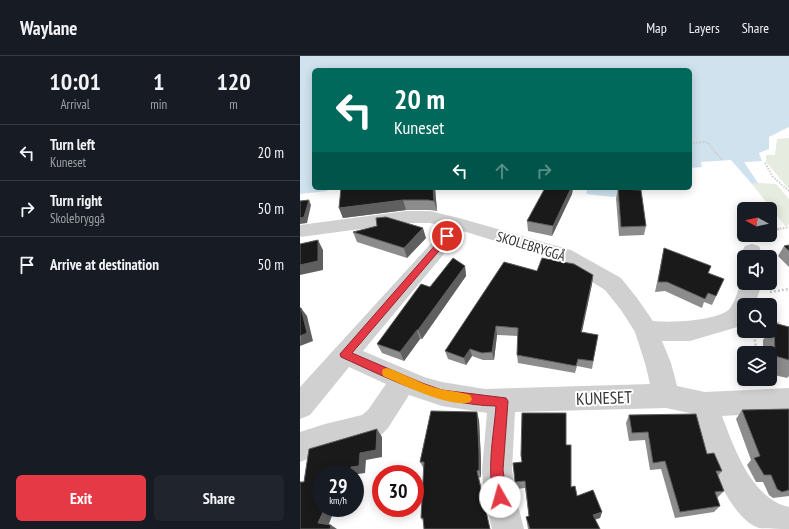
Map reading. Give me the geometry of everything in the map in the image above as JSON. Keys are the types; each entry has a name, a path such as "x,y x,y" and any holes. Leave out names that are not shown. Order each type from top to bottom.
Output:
{"street":[{"name":"SKOLEBRYGGÅ","path":"300,231 418,216 430,217 564,255 577,261 613,284 629,304 646,330 658,363 666,396"},
{"path":"300,406 459,224"},
{"path":"646,330 665,332 690,331 733,320 758,290"},
{"name":"KUNESET","path":"345,354 404,380 442,394 485,401 666,396 705,404 789,400"},
{"path":"300,448 306,444 325,438 369,427 378,419 404,380"},
{"path":"502,401 497,470 500,497 508,529"},
{"path":"705,404 712,428 740,488 748,501 756,509 771,517 789,523"}],"path":[{"path":"692,143 706,142 723,161"},
{"path":"765,163 773,177 789,192"},
{"path":"777,229 789,227"},
{"path":"777,289 789,289"},
{"path":"777,322 782,328 777,328"}],"shaded area":[{"path":"789,138 789,189 766,162 766,155 775,155 777,139"},
{"path":"752,184 776,184 789,199 789,225 785,226 777,216 777,202 766,202"}],"water":[{"path":"300,56 789,56 789,127 769,137 769,149 759,153 762,161 744,162 758,183 752,184 731,160 701,162 702,167 692,168 692,68 312,68 312,190 327,190 300,194"},
{"path":"587,190 641,190 613,197 586,194"}],"building":[{"path":"341,190 433,190 434,201 403,200 339,208"},
{"path":"544,190 570,190 553,226 527,221"},
{"path":"618,190 641,190 646,226 621,227"},
{"path":"309,200 304,217 300,218 300,201"},
{"path":"386,217 423,228 404,248 353,232 377,226 376,218"},
{"path":"318,240 318,261 300,265 300,244"},
{"path":"789,245 789,251 784,246"},
{"path":"664,248 711,266 708,273 724,279 716,296 708,293 705,299 667,282 658,282"},
{"path":"453,258 465,266 400,352 377,344 421,284 430,287"},
{"path":"542,258 574,264 593,275 581,332 598,335 593,361 578,359 576,366 517,355 518,328 496,326 492,352 482,353 470,349 464,358 445,351 504,262 537,271"},
{"path":"300,308 307,333 300,336"},
{"path":"777,324 789,327 789,360 777,357 777,346 775,346 774,338 777,338"},
{"path":"789,409 789,490 782,492 777,489 771,475 764,475 754,458 760,456 742,410"},
{"path":"431,411 477,412 479,470 477,471 490,529 424,529 423,518 421,518 424,517 424,462 420,462"},
{"path":"522,413 566,413 566,445 571,445 571,487 575,486 577,496 593,490 602,512 593,515 600,529 530,529 526,517 529,516 525,481 515,482 513,463 522,462"},
{"path":"696,414 707,454 714,453 722,471 716,471 724,491 715,492 720,506 680,512 665,461 653,463 648,432 632,433 629,415"},
{"path":"377,429 376,450 360,453 359,465 312,465 312,517 321,517 318,523 331,525 330,529 300,529 300,482 304,482 309,449"}],"slow traffic":[{"path":"387,372 420,388 466,399"}],"route":[{"path":"447,236 345,354 420,388 466,399 502,401 497,470 500,497"}]}
